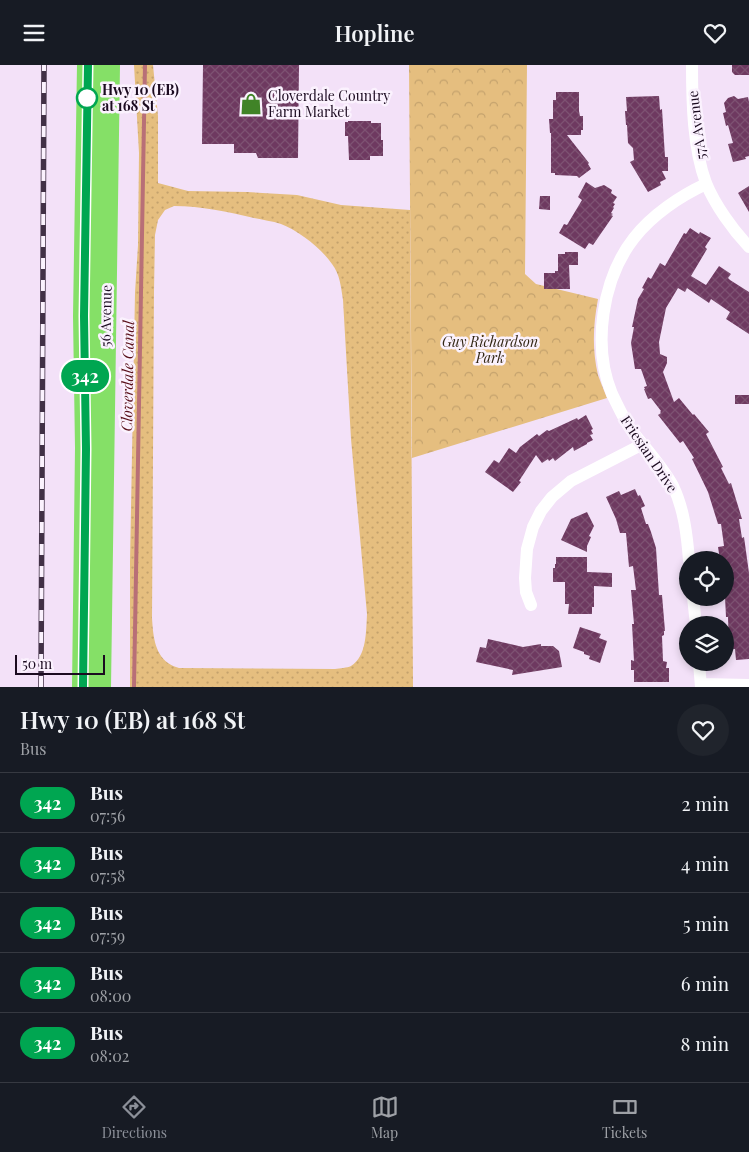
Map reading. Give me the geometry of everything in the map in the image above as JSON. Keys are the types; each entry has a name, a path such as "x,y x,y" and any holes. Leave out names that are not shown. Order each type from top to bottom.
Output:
{"highway":[{"name":"56 Avenue","path":"83,687 86,449 84,316 88,65"},
{"name":"56 Avenue","path":"100,687 109,65"}],"street":[{"name":"57A Avenue","path":"692,65 694,121 698,152 706,184 729,223 749,247"},
{"name":"Friesian Drive","path":"688,551 687,535 678,497 668,478 631,429 620,411 605,373 602,341 605,302 614,273 623,254 647,223 690,191 706,184"},
{"path":"531,605 526,592 527,549 533,527 541,511 552,497 571,481 643,444"},
{"path":"700,671 702,686 749,685"}],"green space":[{"path":"134,65 153,65 158,116 158,183 188,191 297,195 341,205 410,210 413,687 130,687 130,562 139,153","holes":["174,206 204,208 281,224 316,246 335,268 343,300 351,439 367,614 363,650 356,662 349,667 335,669 179,668 163,659 157,648 152,618 155,235 158,220 165,210"]},
{"name":"Guy Richardson Park","path":"409,65 527,65 525,274 536,284 598,299 594,328 594,347 598,375 607,398 412,458"}],"building":[{"name":"Cloverdale Country Farm Market","path":"203,65 299,65 298,158 258,158 256,153 234,153 234,144 202,144"},
{"path":"732,65 749,65 749,75 735,75 732,72"},
{"path":"556,92 579,92 579,111 580,116 583,116 583,130 581,130 581,135 567,135 589,163 591,169 579,178 577,176 555,175 555,173 551,173 549,119 553,119 553,100 556,100"},
{"path":"659,96 660,110 662,109 665,157 668,157 668,171 662,171 666,179 660,182 661,185 648,192 630,162 634,160 633,148 628,143 625,111 627,111 626,97"},
{"path":"734,96 738,99 748,97 749,156 745,157 746,159 733,162 728,144 733,143 723,113 726,112 724,103 728,98"},
{"path":"345,122 381,123 383,156 370,156 370,160 349,160 348,136 345,136"},
{"path":"586,182 595,188 604,185 612,190 611,193 617,197 613,203 615,204 611,213 613,214 611,215 613,216 593,245 589,243 585,249 559,233 564,224 567,225 582,200 578,197"},
{"path":"749,186 749,212 738,193"},
{"path":"540,196 550,196 550,210 539,209"},
{"path":"690,228 699,234 700,232 711,238 705,247 707,249 691,276 706,285 719,266 731,274 728,278 730,280 749,292 749,334 726,319 730,312 711,299 709,303 687,288 685,292 678,288 666,308 659,342 660,354 667,357 667,363 663,372 674,402 679,398 709,432 706,434 723,467 721,468 729,484 731,483 742,519 739,519 742,538 744,537 749,573 749,659 736,660 734,616 726,616 725,606 734,606 734,551 719,551 718,547 724,546 721,524 718,524 708,492 692,459 694,458 683,441 680,443 658,415 661,411 651,398 648,399 644,389 647,386 641,369 635,369 631,343 634,327 632,327 638,299 644,289 642,288 648,277 651,279 660,263 665,266 684,233 686,234"},
{"path":"565,252 578,252 578,265 569,265 570,289 544,289 544,273 555,273 555,271 558,271 558,254 565,254"},
{"path":"735,395 749,395 749,404 735,404"},
{"path":"586,415 593,429 591,430 593,434 590,435 593,440 574,451 573,447 555,461 553,458 542,463 536,455 519,481 521,482 513,492 485,472 494,460 499,463 509,448 516,453 520,447 537,434 539,436 547,430 549,431 577,418 578,420"},
{"path":"635,489 645,506 641,508 656,548 659,595 662,595 665,631 662,636 663,661 667,662 666,668 669,668 669,682 634,682 634,670 631,670 631,660 634,661 632,624 634,624 631,590 636,590 633,566 629,567 626,533 620,533 606,497 619,491 621,495"},
{"path":"587,512 594,526 589,536 591,537 587,546 587,552 561,540 571,519"},
{"path":"556,557 587,557 587,572 612,573 612,587 594,586 592,614 568,614 569,604 565,604 565,582 553,582 553,568 555,568"},
{"path":"580,627 601,634 599,638 607,641 600,663 589,659 590,656 584,654 584,652 573,648"},
{"path":"488,639 523,647 541,644 541,646 553,646 559,651 562,667 512,675 513,670 476,662 480,647 486,648"}],"waterway":[{"name":"Cloverdale Canal","path":"134,687 145,65"}],"railway":[{"path":"41,687 44,65"}],"bus line":[{"name":"342","path":"83,687 86,449 84,316 88,65"}],"place":[{"name":"Hwy 10 (EB) at 168 St","path":"87,98"},
{"name":"Cloverdale Country Farm Market","path":"251,104"}]}
